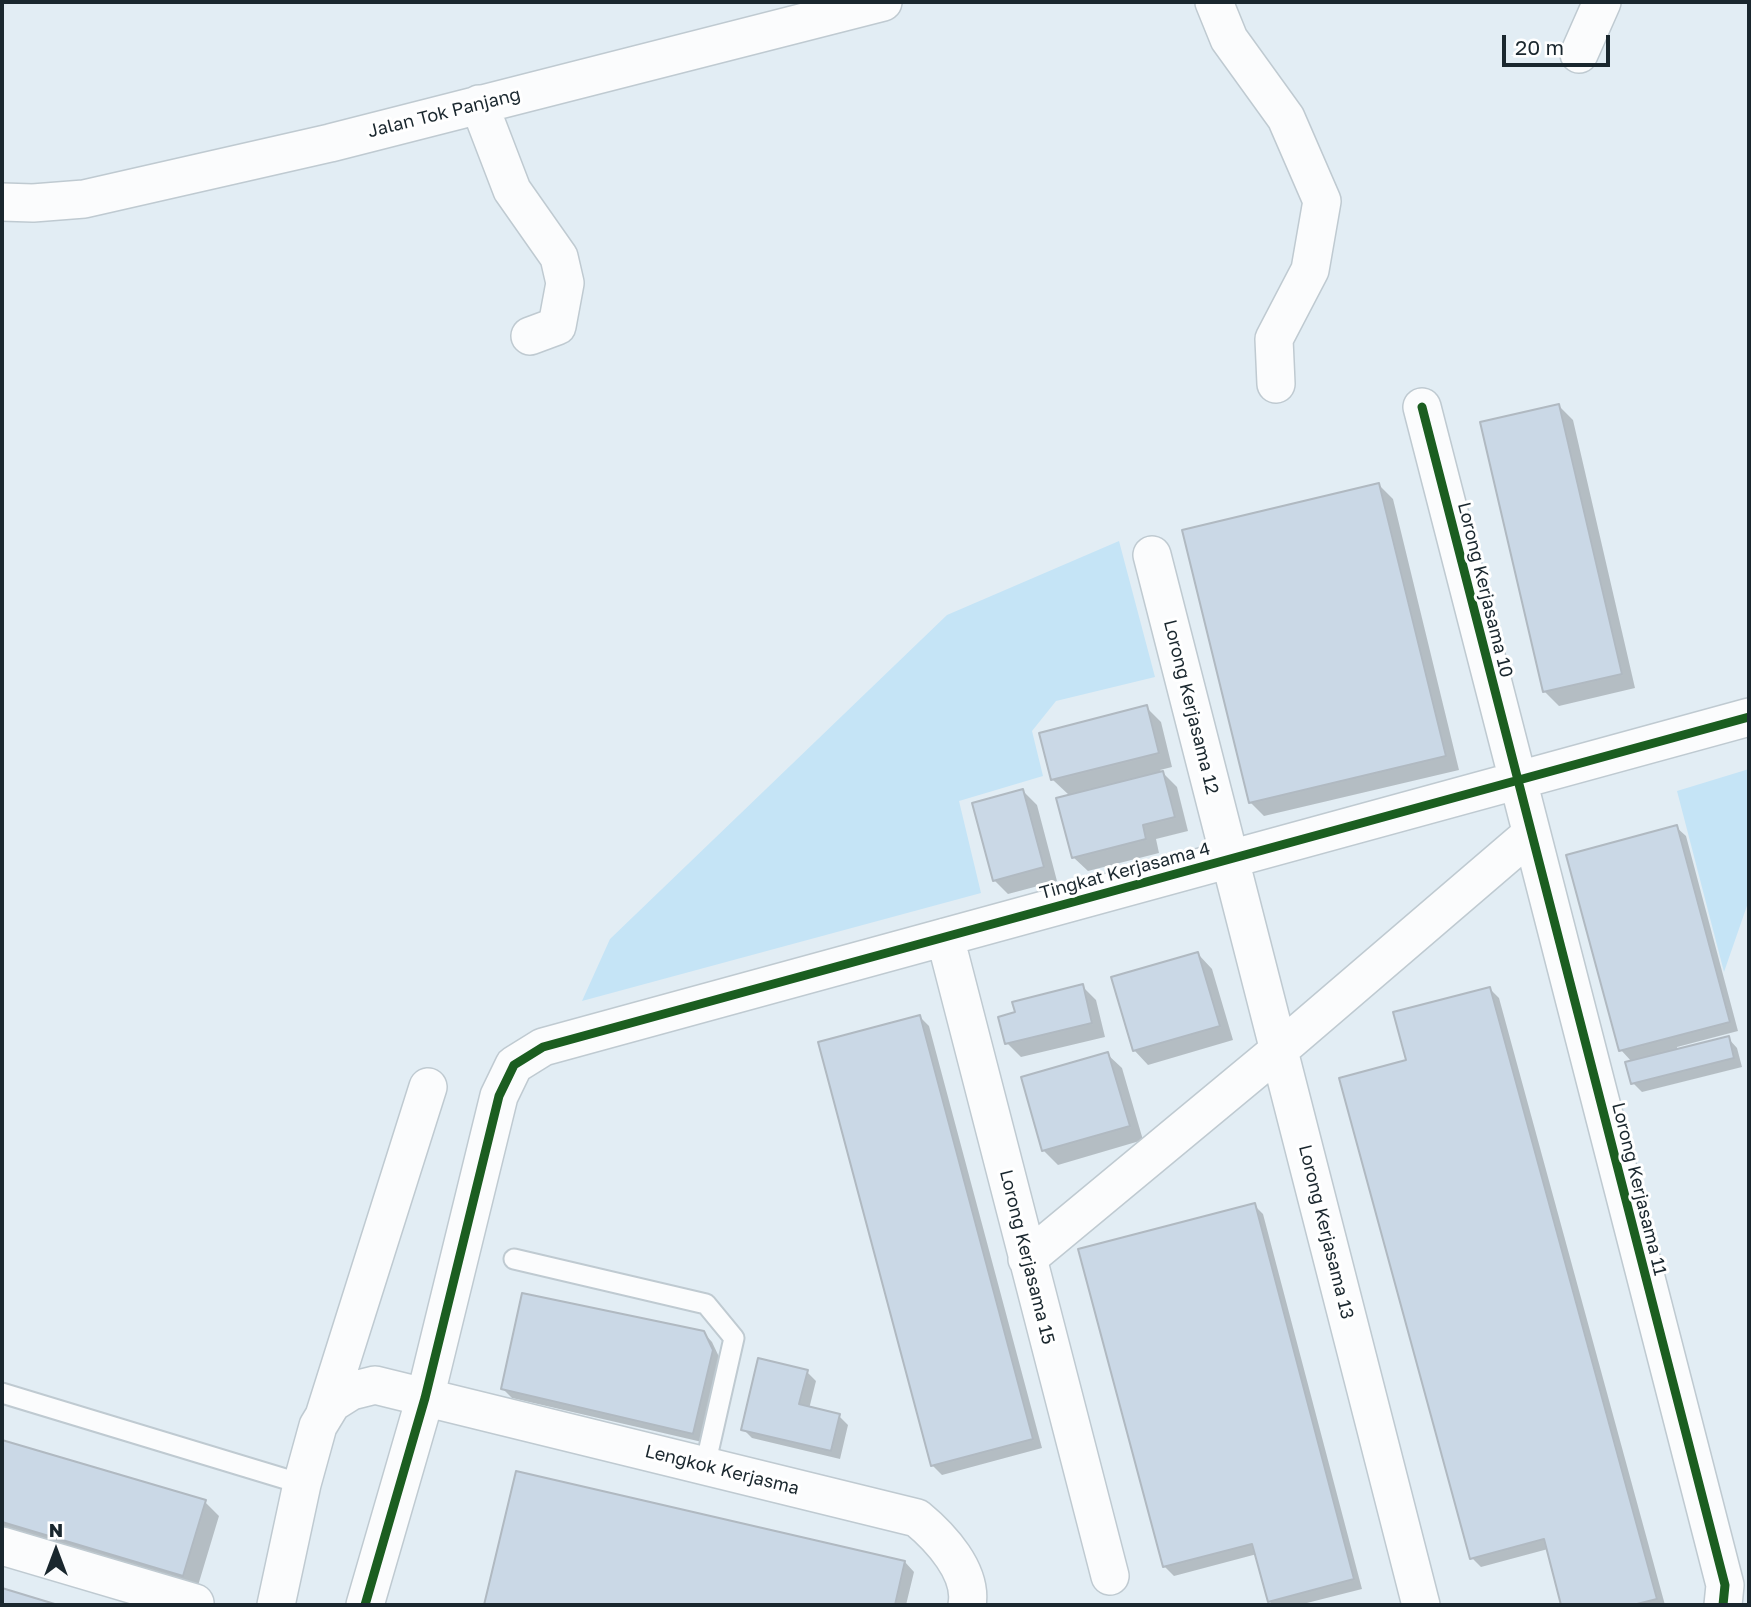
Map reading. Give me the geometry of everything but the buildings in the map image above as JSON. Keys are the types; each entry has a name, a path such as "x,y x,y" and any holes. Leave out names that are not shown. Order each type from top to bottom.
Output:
{"street":[{"name":"Jalan Tok Panjang","path":"2,202 33,203 84,199 330,143 883,2"},
{"path":"1214,2 1229,40 1286,118 1322,201 1310,270 1274,339 1276,384"},
{"path":"1579,54 1602,2"},
{"path":"480,104 512,190 559,257 565,283 557,326 530,336"},
{"name":"Lorong Kerjasama 10","path":"1422,407 1518,780"},
{"name":"Lorong Kerjasama 12","path":"1152,555 1230,859"},
{"name":"Tingkat Kerjasama 4","path":"425,1398 499,1096 514,1065 542,1047 1749,717"},
{"name":"Lorong Kerjasama 11","path":"1518,780 1725,1586 1723,1605"},
{"path":"1027,1259 1279,1050 1531,834"},
{"name":"Lorong Kerjasama 13","path":"1230,859 1421,1605"},
{"name":"Lorong Kerjasama 15","path":"944,937 1110,1576"},
{"path":"276,1605 302,1483 318,1426 324,1416 428,1087"},
{"name":"Lengkok Kerjasma","path":"324,1416 332,1403 351,1391 375,1385 918,1518 951,1552 961,1572 968,1596 967,1605"},
{"path":"365,1605 425,1398"},
{"path":"2,1546 195,1604"}],"lane":[{"path":"514,1259 706,1304 734,1339 705,1466"},
{"path":"2,1393 302,1483"}],"shaded area":[{"path":"1119,541 1155,677 1056,701 1032,731 1043,776 959,801 981,893 582,1001 610,939 947,615"},
{"path":"1749,769 1749,900 1724,972 1677,791"}],"cycle path":[{"path":"1422,407 1725,1585 1723,1605"},
{"path":"365,1605 425,1398 499,1096 514,1065 543,1047 1749,717"}]}
